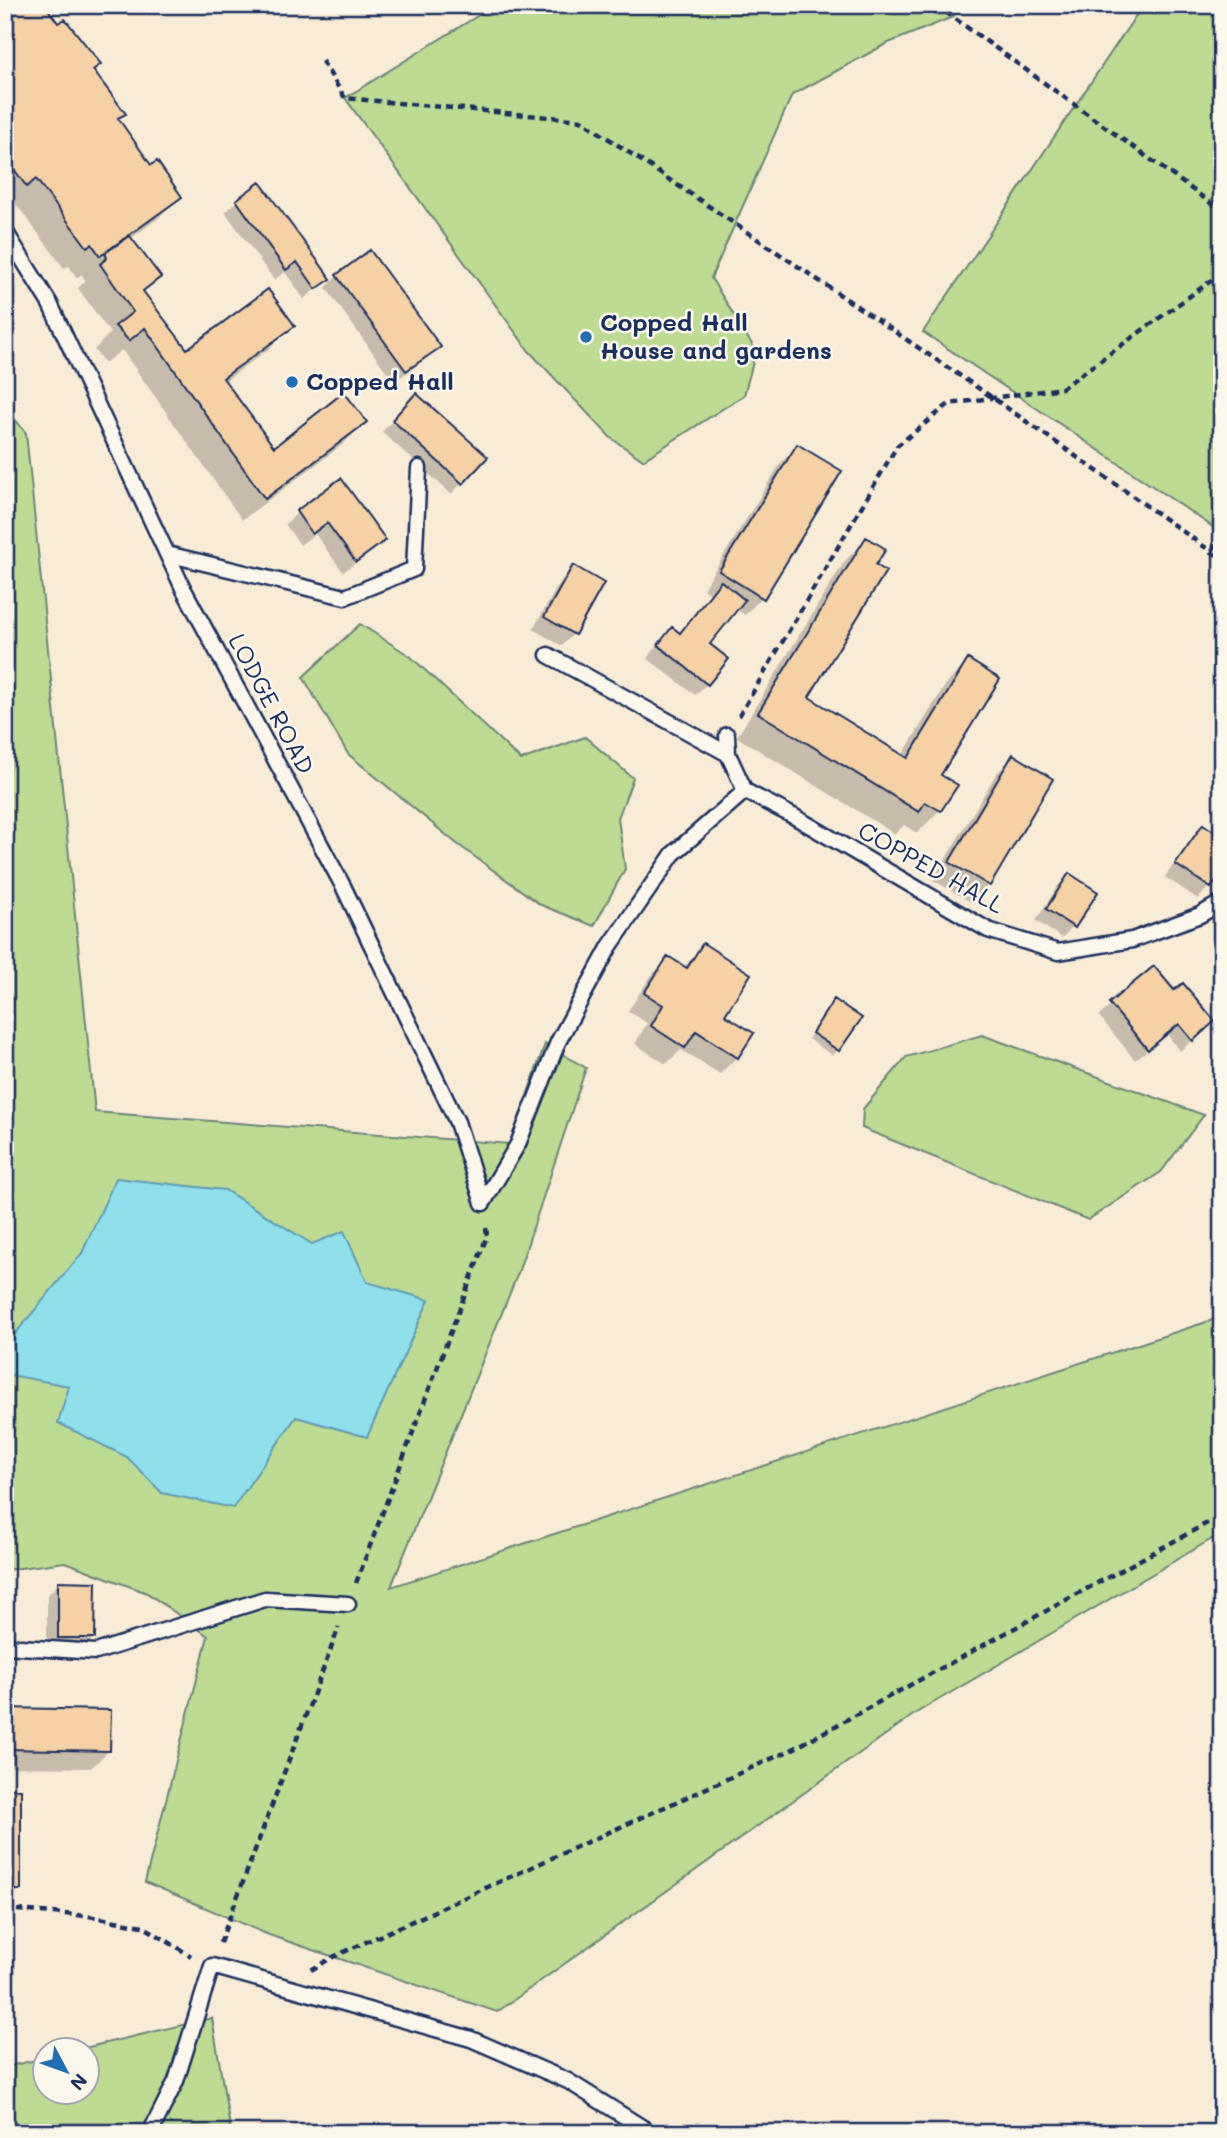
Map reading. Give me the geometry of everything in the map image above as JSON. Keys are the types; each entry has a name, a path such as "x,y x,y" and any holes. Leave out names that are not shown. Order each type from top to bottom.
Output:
{"lane":[{"name":"LODGE ROAD","path":"5,231 50,304 183,588 343,886 457,1122 483,1203 518,1144 558,1042 610,946 673,855 745,791"},
{"path":"167,554 345,597 414,569 419,468"},
{"path":"548,655 728,754"},
{"path":"727,735 728,754 745,791"},
{"name":"COPPED HALL","path":"745,791 795,817 988,930 1058,951 1132,940 1200,915 1222,902"},
{"path":"5,1646 96,1652 265,1599 348,1604"},
{"path":"150,2133 176,2081 212,1966 471,2039 568,2081 651,2133"}],"path":[{"path":"936,5 1222,211"},
{"path":"322,61 345,98 581,120 993,398 1222,558"},
{"path":"727,735 897,446 949,404 1062,388 1222,272"},
{"path":"1212,551 1222,537"},
{"path":"302,1990 313,1967 332,1956 793,1749 1222,1515"},
{"path":"5,1909 88,1916 143,1926 212,1966"}],"green space":[{"path":"495,5 959,5 953,17 886,44 792,95 711,278 756,351 744,395 643,460 611,438 529,351 345,98"},
{"path":"1143,5 1222,5 1222,533 923,332"},
{"path":"5,407 26,433 95,1112 510,1144 545,1044 586,1068 518,1273 391,1587 1222,1317 1222,1533 916,1713 497,2012 269,1935 145,1882 208,1636 147,1593 65,1562 5,1570"},
{"path":"360,624 410,656 521,760 585,737 633,778 618,818 625,869 594,926 541,905 456,843 348,754 303,677"},
{"path":"982,1035 1204,1115 1161,1172 1088,1220 862,1128 863,1109 906,1057"},
{"path":"212,2018 231,2133 5,2133 5,2067 32,2061 32,2106 102,2106 102,2044"}],"water":[{"path":"116,1178 225,1190 312,1244 344,1231 367,1282 429,1300 367,1437 296,1417 233,1508 162,1493 127,1457 58,1423 69,1386 5,1374 5,1346 82,1253"}],"building":[{"path":"5,5 45,5 58,23 65,19 101,64 93,70 126,114 118,118 151,165 157,161 182,197 100,256 92,244 87,247 36,179 27,187 5,157"},
{"path":"260,182 331,279 316,289 297,262 286,270 236,200"},
{"path":"130,236 161,277 143,291 187,349 268,289 295,326 223,378 274,447 344,392 367,422 265,499 145,328 129,341 115,326 133,312 100,264 107,258 105,253"},
{"path":"370,250 441,347 406,371 336,275"},
{"path":"416,393 488,457 463,484 392,420"},
{"path":"797,444 842,471 764,599 719,571"},
{"path":"341,478 386,540 356,562 327,523 312,534 296,511"},
{"path":"866,537 886,549 876,565 886,571 809,697 908,758 968,659 1000,679 941,775 958,785 941,811 925,802 919,812 758,713"},
{"path":"573,565 604,583 575,635 544,617"},
{"path":"721,581 745,600 710,644 729,659 708,685 658,645 672,627 680,633"},
{"path":"1013,754 1053,779 990,886 949,862"},
{"path":"1203,824 1222,837 1222,872 1211,888 1175,864"},
{"path":"1069,873 1098,892 1075,928 1046,909"},
{"path":"703,943 751,974 725,1015 754,1033 738,1058 696,1031 685,1048 651,1026 663,1005 644,993 668,956 687,968"},
{"path":"1154,966 1174,990 1183,983 1215,1021 1193,1041 1179,1024 1148,1050 1109,1003"},
{"path":"834,999 862,1018 839,1051 812,1033"},
{"path":"58,1581 96,1582 95,1638 58,1638"},
{"path":"5,1708 111,1710 110,1751 5,1749"},
{"path":"5,1789 21,1789 21,1890 5,1890"}],"place":[{"name":"Copped Hall House and gardens","path":"586,337"},
{"name":"Copped Hall","path":"292,382"}]}
